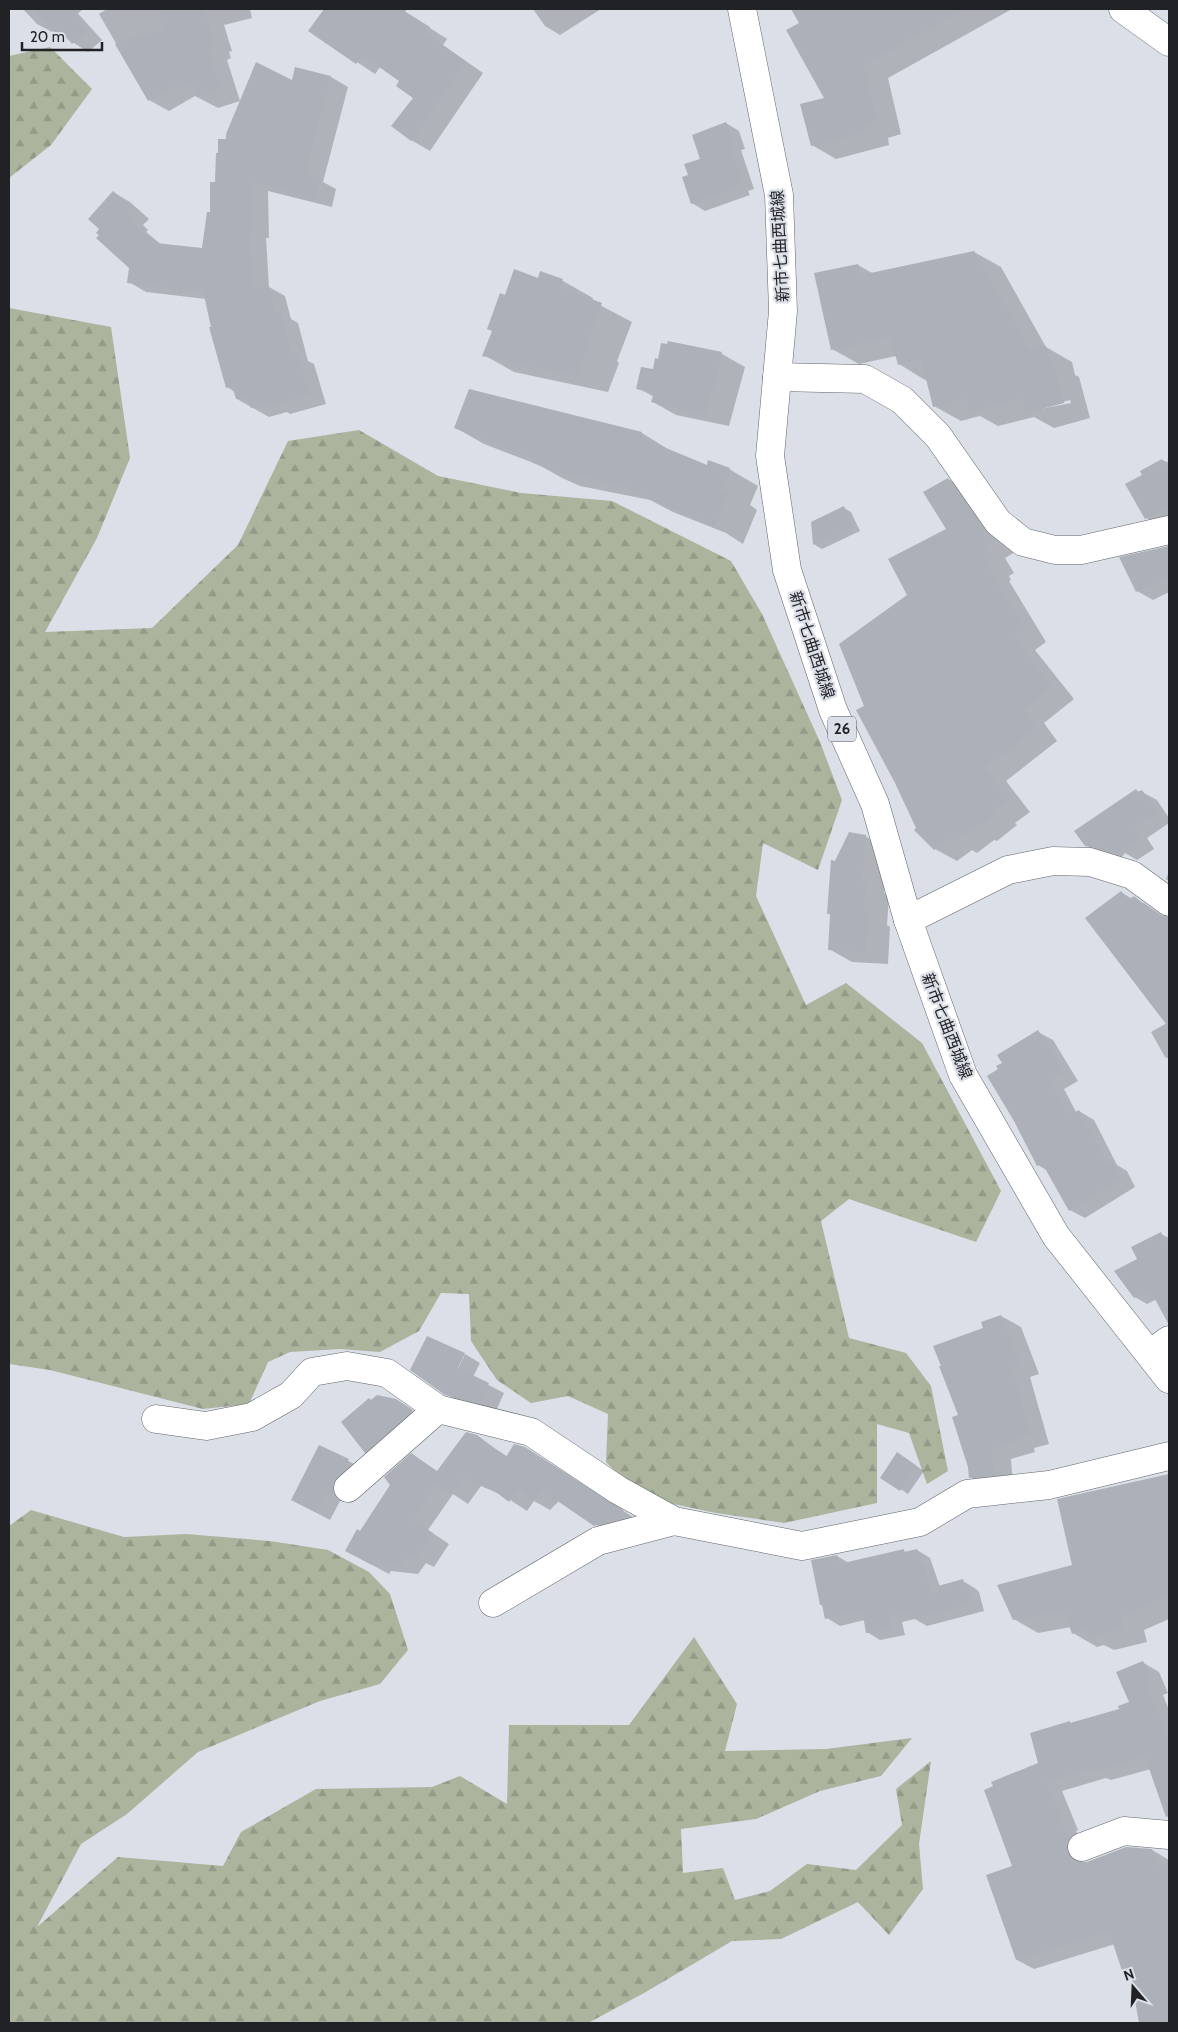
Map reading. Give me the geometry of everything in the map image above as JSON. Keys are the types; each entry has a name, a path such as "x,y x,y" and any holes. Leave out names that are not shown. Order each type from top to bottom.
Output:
{"street":[{"name":"新市七曲西城線","path":"742,9 779,195 783,311 770,456 787,570 833,710 875,804 908,920 963,1075 1056,1236 1159,1347 1169,1379"},
{"path":"1123,9 1169,42"},
{"path":"777,377 865,379 902,400 938,436 998,522 1023,542 1055,550 1081,550 1169,530"},
{"path":"908,920 1008,870 1053,861 1090,862 1132,875 1169,902"},
{"path":"156,1419 206,1426 252,1417 291,1395 312,1372 347,1366 387,1373 438,1409 531,1432 618,1490 674,1521 802,1546 920,1522 967,1494 1049,1486 1169,1456"},
{"path":"348,1488 438,1409"},
{"path":"493,1603 598,1541 674,1521"},
{"path":"1082,1847 1124,1831 1169,1835"}],"green space":[{"path":"50,47 92,89 51,145 9,178 9,56"},
{"path":"9,308 111,327 130,458 97,538 45,632 152,628 238,545 288,441 359,430 438,476 521,493 612,501 731,561 762,614 820,742 842,800 818,870 763,843 756,896 806,1005 846,983 922,1043 1001,1191 976,1242 849,1199 821,1221 849,1338 906,1353 931,1386 948,1471 927,1484 909,1433 877,1424 877,1503 784,1523 716,1513 640,1497 606,1462 608,1414 568,1396 531,1403 497,1380 471,1341 469,1294 441,1293 419,1331 380,1352 340,1349 290,1352 268,1362 249,1404 203,1409 50,1370 9,1364"},
{"path":"31,1510 124,1537 186,1534 270,1541 328,1550 369,1572 390,1594 408,1650 380,1684 320,1701 198,1752 127,1814 81,1844 37,1927 118,1857 223,1866 241,1832 316,1789 432,1787 460,1776 507,1804 509,1725 629,1725 694,1637 737,1704 725,1751 826,1749 912,1738 881,1776 820,1791 756,1819 681,1829 683,1873 723,1868 735,1900 770,1891 807,1864 856,1870 902,1825 896,1789 931,1761 919,1844 923,1889 889,1935 858,1902 781,1939 732,1941 644,1993 588,2023 9,2023 9,1526"}],"building":[{"path":"33,9 83,9 75,16 88,31 72,44 60,30 55,33"},
{"path":"158,9 204,9 213,40 210,41 212,47 208,49 221,89 197,97 193,84 180,88 178,83 148,101 115,44 164,29"},
{"path":"324,9 401,9 430,27 426,33 466,62 411,141 391,126 413,98 396,86 399,81 362,55 356,64 308,31"},
{"path":"791,9 964,9 864,65 877,121 864,124 866,132 811,146 800,104 824,98 786,30 799,23"},
{"path":"256,62 292,80 295,67 331,76 305,174 320,178 315,198 252,182 252,229 249,229 252,289 268,285 275,313 281,312 292,355 297,353 309,394 272,405 272,402 251,408 245,397 236,399 232,386 226,388 209,327 211,327 203,291 127,283 129,268 96,238 99,235 96,233 99,229 88,219 113,191 132,208 127,214 132,219 130,221 156,243 202,248 207,212 210,212 210,182 215,182 218,139 226,139 226,134"},
{"path":"726,122 733,141 729,143 742,182 736,184 737,188 691,204 682,177 688,175 684,164 700,159 692,135"},
{"path":"974,251 1027,344 1028,350 1045,345 1050,362 1053,361 1064,403 1026,413 1022,398 970,412 967,398 933,407 921,359 898,365 890,336 831,350 814,273 858,264 861,275"},
{"path":"514,269 538,278 540,271 563,279 560,287 602,303 577,376 482,356 492,331 487,329 500,293 505,295"},
{"path":"668,341 722,352 714,391 711,391 706,414 651,402 654,393 636,389 641,367 653,369 655,358 658,359 661,343 667,344"},
{"path":"469,389 642,432 642,438 707,465 708,460 730,468 721,489 729,492 714,528 699,519 643,496 644,494 620,485 550,470 531,462 533,459 454,428"},
{"path":"1162,459 1169,471 1169,507 1145,519 1125,484 1142,475 1140,471"},
{"path":"948,478 985,531 994,539 984,545 993,560 988,564 990,567 988,568 1025,629 1014,637 1052,686 1023,710 1036,728 985,768 1009,799 994,810 996,812 974,830 972,827 954,841 951,837 934,850 914,830 916,828 895,783 856,710 864,706 839,644 907,595 888,559 946,529 923,492"},
{"path":"844,506 854,527 813,545 811,522"},
{"path":"1169,546 1169,576 1136,592 1119,557"},
{"path":"1136,789 1138,792 1142,790 1157,812 1133,829 1140,839 1118,854 1110,852 1107,847 1103,850 1098,846 1085,846 1074,831"},
{"path":"849,832 866,835 861,887 866,881 864,913 868,913 865,952 828,950 830,914 827,914 831,860 835,861"},
{"path":"1121,891 1128,900 1134,896 1160,915 1169,917 1169,1028 1085,918"},
{"path":"1038,1030 1064,1072 1050,1080 1068,1115 1079,1110 1107,1164 1112,1161 1121,1179 1069,1211 1042,1163 1037,1166 1014,1121 987,1076 998,1069 996,1066 1002,1063 997,1055"},
{"path":"1161,1232 1169,1249 1169,1325 1150,1290 1134,1298 1114,1271 1137,1259 1131,1247"},
{"path":"1001,1315 1020,1363 1011,1367 1030,1433 1015,1437 1016,1441 992,1448 994,1475 969,1478 968,1467 952,1417 958,1415 933,1346 983,1328 981,1322"},
{"path":"427,1336 465,1353 458,1368 489,1383 480,1403 445,1395 410,1370"},
{"path":"377,1395 396,1399 413,1410 365,1453 341,1422 369,1398 371,1400"},
{"path":"466,1432 477,1435 506,1457 514,1444 525,1447 623,1510 616,1520 594,1526 543,1491 532,1501 519,1488 509,1502 488,1486 486,1488 477,1482 475,1484 464,1476 451,1495 436,1484 412,1520 433,1533 416,1559 409,1554 400,1565 374,1562 372,1565 345,1551 357,1529 360,1531 390,1485 384,1477 411,1453 437,1471"},
{"path":"319,1445 349,1459 343,1471 333,1483 332,1494 325,1493 315,1512 291,1500"},
{"path":"897,1452 917,1466 900,1491 880,1478"},
{"path":"1169,1474 1169,1595 1121,1617 1124,1628 1089,1637 1087,1629 1072,1634 1064,1610 1013,1620 997,1585 1072,1565 1057,1499"},
{"path":"904,1549 904,1552 917,1549 921,1565 924,1564 931,1595 940,1592 938,1586 963,1579 964,1584 966,1583 971,1603 912,1619 910,1610 889,1615 892,1628 866,1633 862,1610 825,1619 822,1605 820,1605 811,1560 837,1555 839,1564"},
{"path":"1143,1661 1152,1683 1147,1685 1169,1740 1169,1816 1166,1817 1145,1757 1093,1772 1092,1768 1046,1782 1063,1821 1060,1822 1068,1840 1067,1852 1073,1859 1079,1862 1087,1862 1126,1847 1152,1849 1157,1866 1169,1863 1169,2023 1139,2023 1131,1978 1125,1980 1109,1931 1016,1960 986,1875 1012,1866 984,1790 993,1786 991,1782 1038,1763 1030,1733 1119,1709 1118,1706 1129,1702 1116,1672"}]}
